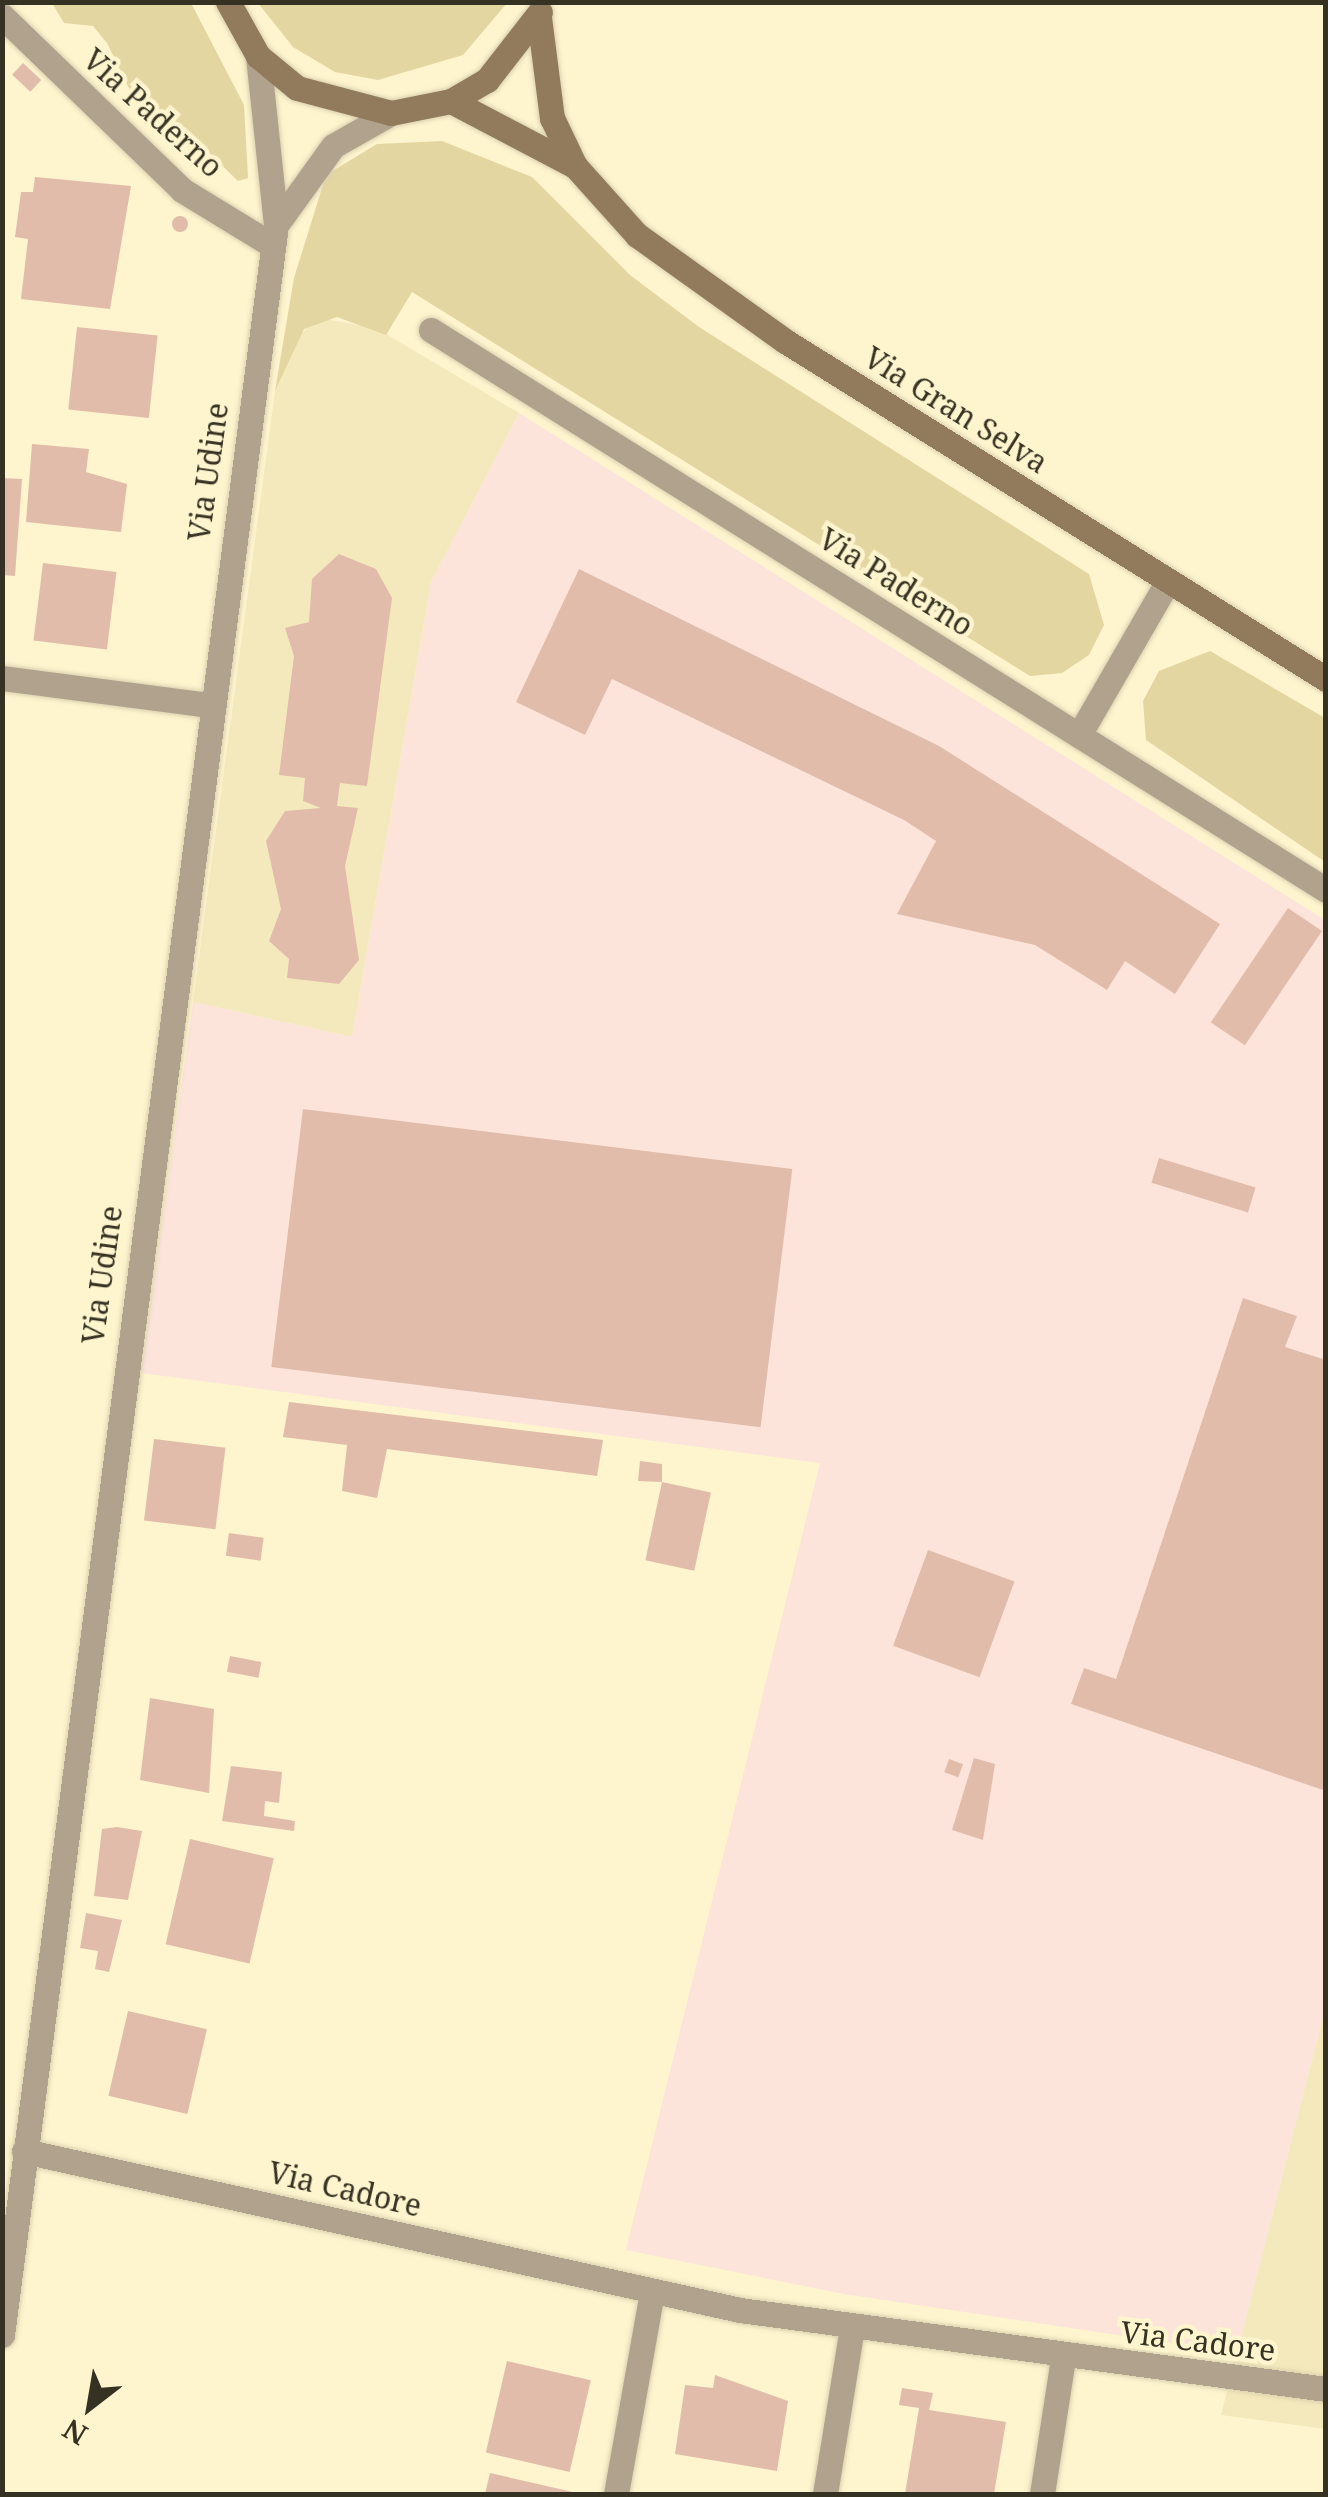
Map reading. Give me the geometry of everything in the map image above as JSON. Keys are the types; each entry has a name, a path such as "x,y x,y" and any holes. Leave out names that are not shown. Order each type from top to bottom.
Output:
{"main road":[{"path":"228,2 258,56 342,108 391,114 451,101 517,52 541,10"},
{"name":"Via Gran Selva","path":"541,10 552,118 575,166"},
{"name":"Via Gran Selva","path":"451,101 575,166 692,279 1326,679"}],"street":[{"name":"Via Paderno","path":"2,16 182,190 274,235"},
{"name":"Via Udine","path":"2,2334 274,235 258,56"},
{"name":"Via Udine","path":"274,235 324,155 391,114"},
{"name":"Via Paderno","path":"431,330 1326,890"},
{"path":"1079,736 1168,581"},
{"path":"2,678 211,705"},
{"name":"Via Cadore","path":"24,2150 652,2291 1062,2358 1326,2389"},
{"path":"616,2494 652,2291"},
{"path":"825,2494 852,2326"},
{"path":"1042,2494 1062,2358"}],"shaded area":[{"path":"258,2 507,3 463,55 378,80 335,72 293,47"},
{"path":"52,3 191,3 244,105 248,178 238,181 198,142 171,138 142,115 107,43 93,26 64,23"},
{"path":"442,141 532,177 630,275 699,327 1089,574 1104,625 1089,655 1062,673 1030,676 412,292 386,335 337,317 304,329 275,391 294,278 326,175 377,144"},
{"path":"319,318 376,328 519,413 431,582 352,1037 193,1002 275,391 291,342"},
{"path":"519,413 1325,920 1325,2009 1237,2353 844,2294 626,2250 820,1463 141,1373 193,1002 352,1037 431,582"},
{"path":"1210,651 1325,718 1325,862 1146,740 1143,701 1159,671"},
{"path":"1325,2009 1325,2429 1221,2415"}],"building":[{"path":"23,63 41,80 30,92 12,75"},
{"path":"35,177 131,186 110,309 21,299 28,239 15,237 21,192 33,192"},
{"path":"180,216 188,224 180,232 172,224"},
{"path":"77,327 158,335 149,418 68,410"},
{"path":"32,444 89,449 86,472 127,484 121,532 26,522"},
{"path":"2,478 22,479 15,576 2,575"},
{"path":"339,554 376,569 392,598 367,786 340,783 337,806 358,808 345,866 359,960 339,984 287,978 289,959 269,941 281,909 266,841 285,811 321,808 303,801 305,778 279,775 294,656 285,628 309,622 312,579"},
{"path":"43,563 116,572 107,649 33,640"},
{"path":"579,569 939,746 1220,924 1175,994 1125,961 1107,990 1035,945 897,914 936,841 904,820 612,679 585,735 516,702"},
{"path":"1288,908 1322,931 1245,1045 1211,1022"},
{"path":"303,1109 792,1169 761,1427 271,1367"},
{"path":"1159,1158 1256,1188 1248,1212 1151,1183"},
{"path":"1243,1298 1297,1316 1285,1347 1326,1360 1326,1791 1071,1704 1084,1668 1116,1679"},
{"path":"289,1402 603,1440 597,1476 387,1449 377,1498 342,1491 347,1445 283,1437"},
{"path":"154,1439 225,1448 215,1529 144,1520"},
{"path":"640,1461 662,1464 662,1482 638,1481"},
{"path":"662,1482 711,1492 694,1571 645,1560"},
{"path":"229,1533 264,1538 260,1561 226,1556"},
{"path":"928,1550 1014,1581 980,1677 893,1646"},
{"path":"230,1656 261,1662 258,1678 227,1672"},
{"path":"150,1698 214,1709 209,1793 140,1780"},
{"path":"974,1758 995,1764 983,1840 952,1830"},
{"path":"949,1759 963,1764 958,1777 944,1772"},
{"path":"231,1766 282,1772 279,1803 265,1801 264,1816 295,1821 294,1831 222,1821"},
{"path":"102,1829 142,1831 128,1900 94,1896"},
{"path":"190,1839 274,1858 250,1964 166,1944"},
{"path":"86,1913 122,1920 109,1972 95,1969 98,1951 80,1948"},
{"path":"128,2011 207,2029 187,2114 108,2096"},
{"path":"507,2361 591,2380 570,2472 486,2453"},
{"path":"715,2375 788,2401 777,2471 675,2454 685,2385 713,2388"},
{"path":"902,2388 933,2393 929,2410 1006,2422 994,2494 905,2494 919,2408 899,2405"},
{"path":"490,2473 577,2493 577,2494 485,2494"}]}
